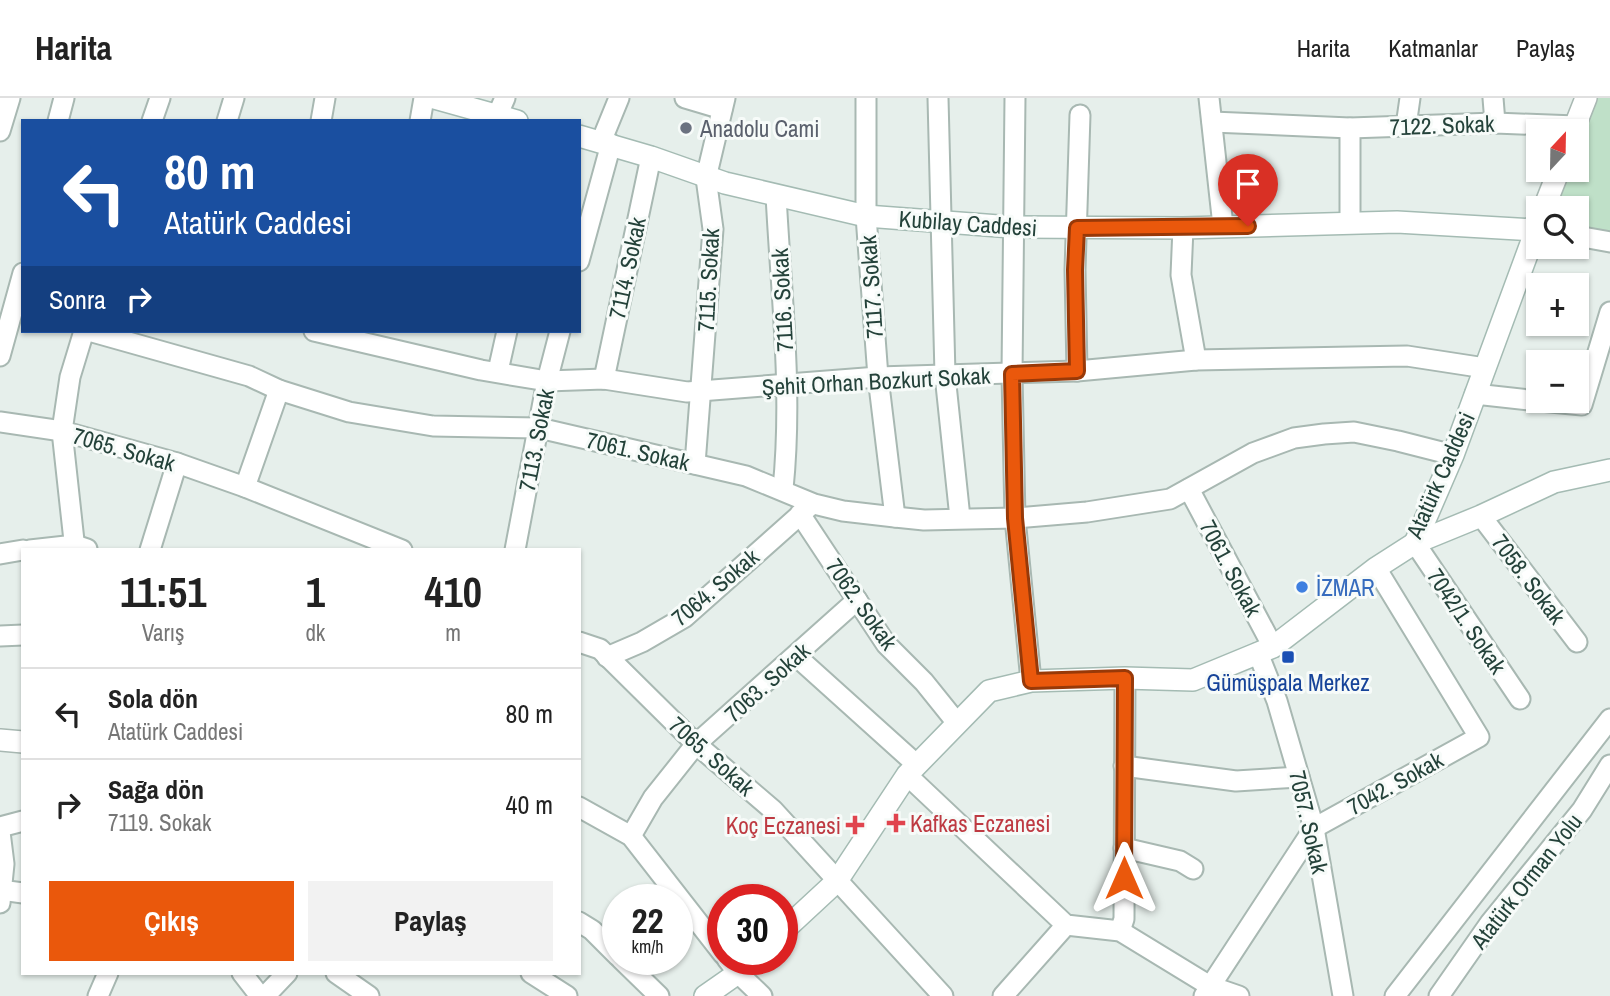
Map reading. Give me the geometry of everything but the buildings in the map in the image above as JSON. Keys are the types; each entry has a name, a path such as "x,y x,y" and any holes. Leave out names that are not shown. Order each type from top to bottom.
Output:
{"main road":[{"path":"434,98 506,111"},
{"path":"1578,119 1586,98"},
{"name":"Kubilay Caddesi","path":"581,137 651,157 706,178 866,216 1012,227 1183,228 1397,222 1526,228"},
{"name":"Atatürk Caddesi","path":"798,917 837,881 911,770 989,691 1031,681 1125,678 1193,680 1265,650 1376,568 1415,543 1453,455 1526,258"},
{"name":"7058. Sokak","path":"1415,543 1554,482 1610,470"},
{"path":"0,740 21,742"},
{"path":"705,996 727,975"}],"street":[{"path":"0,131 10,98"},
{"path":"59,119 64,98"},
{"path":"153,119 160,98"},
{"path":"228,119 234,98"},
{"path":"321,119 325,98"},
{"path":"420,119 424,98"},
{"path":"581,252 619,98"},
{"path":"685,98 724,103"},
{"name":"7117. Sokak","path":"866,98 866,216 878,377 895,517"},
{"path":"938,98 945,375 960,518"},
{"path":"1015,98 1012,227 1015,518 1031,681"},
{"path":"1209,98 1223,226"},
{"path":"1406,126 1410,98"},
{"path":"1493,98 1495,122"},
{"name":"7115. Sokak","path":"695,464 713,229 706,178 724,103"},
{"path":"1077,371 1075,270 1080,114"},
{"name":"7122. Sokak","path":"1212,122 1350,128 1495,122 1526,124"},
{"path":"1350,128 1350,223"},
{"name":"7114. Sokak","path":"604,379 651,157"},
{"name":"7116. Sokak","path":"776,195 786,385 783,489"},
{"path":"1183,228 1181,275 1196,360"},
{"path":"1589,238 1610,242"},
{"path":"0,356 21,279"},
{"path":"1589,382 1610,312"},
{"path":"79,548 62,431 70,377 86,333"},
{"name":"7061. Sokak","path":"94,333 249,376 279,390 349,411 433,426 540,428 746,475 783,489 807,509 924,520 1015,518 1087,512 1170,499 1253,453 1294,438 1354,432 1453,455"},
{"name":"Şehit Orhan Bozkurt Sokak","path":"330,333 363,337 481,370 547,381 604,379 687,392 878,377 1077,371 1196,360 1407,356 1485,368"},
{"path":"498,371 508,333"},
{"name":"7113. Sokak","path":"515,548 547,381 559,333"},
{"path":"246,487 279,390"},
{"path":"1475,394 1526,400"},
{"name":"7065. Sokak","path":"0,422 62,431 177,463 246,487 397,548"},
{"path":"151,548 177,463"},
{"name":"7061. Sokak","path":"1189,489 1265,650"},
{"name":"7062. Sokak","path":"807,509 886,644 924,682 957,723"},
{"name":"7064. Sokak","path":"607,657 642,642 685,617 807,509"},
{"name":"7058. Sokak","path":"1481,516 1577,642"},
{"name":"7042/1. Sokak","path":"1415,543 1520,699"},
{"path":"0,554 21,550"},
{"name":"7042. Sokak","path":"1207,991 1314,828 1479,737 1376,568"},
{"name":"7063. Sokak","path":"631,836 653,798 696,744 858,600"},
{"path":"0,636 21,635"},
{"name":"7065. Sokak","path":"581,643 600,649 696,744 773,810 943,996"},
{"name":"7057. Sokak","path":"1265,650 1314,828 1343,996"},
{"path":"796,656 1066,925 1120,930 1207,991 1239,996"},
{"path":"1120,930 1124,919 1125,678"},
{"path":"1395,996 1610,719"},
{"name":"Atatürk Orman Yolu","path":"1439,996 1490,923 1581,810 1610,765"},
{"path":"1124,766 1236,781 1299,777"},
{"path":"581,808 631,836 707,933"},
{"path":"0,827 21,822"},
{"path":"0,832 4,864 1,894 21,893"},
{"path":"1124,848 1180,860 1193,869"},
{"path":"581,923 602,940"},
{"path":"1003,996 1066,925"},
{"path":"97,996 107,975"},
{"path":"244,975 262,996 285,975"},
{"path":"339,975 369,996"},
{"path":"534,975 567,996"},
{"path":"637,975 659,996"},
{"path":"747,975 762,996"}],"green space":[{"path":"1595,98 1610,98 1610,233 1589,229 1589,196 1558,196 1564,182 1589,182 1587,119"}],"place":[{"name":"Anadolu Cami","path":"686,128"},
{"name":"İZMAR","path":"1302,587"},
{"name":"Gümüşpala Merkez","path":"1288,657"},
{"name":"Kafkas Eczanesi","path":"896,823"},
{"name":"Koç Eczanesi","path":"855,825"}],"route":[{"path":"1124,878 1125,678 1031,681 1015,518 1012,374 1077,371 1077,228 1248,226"}]}
